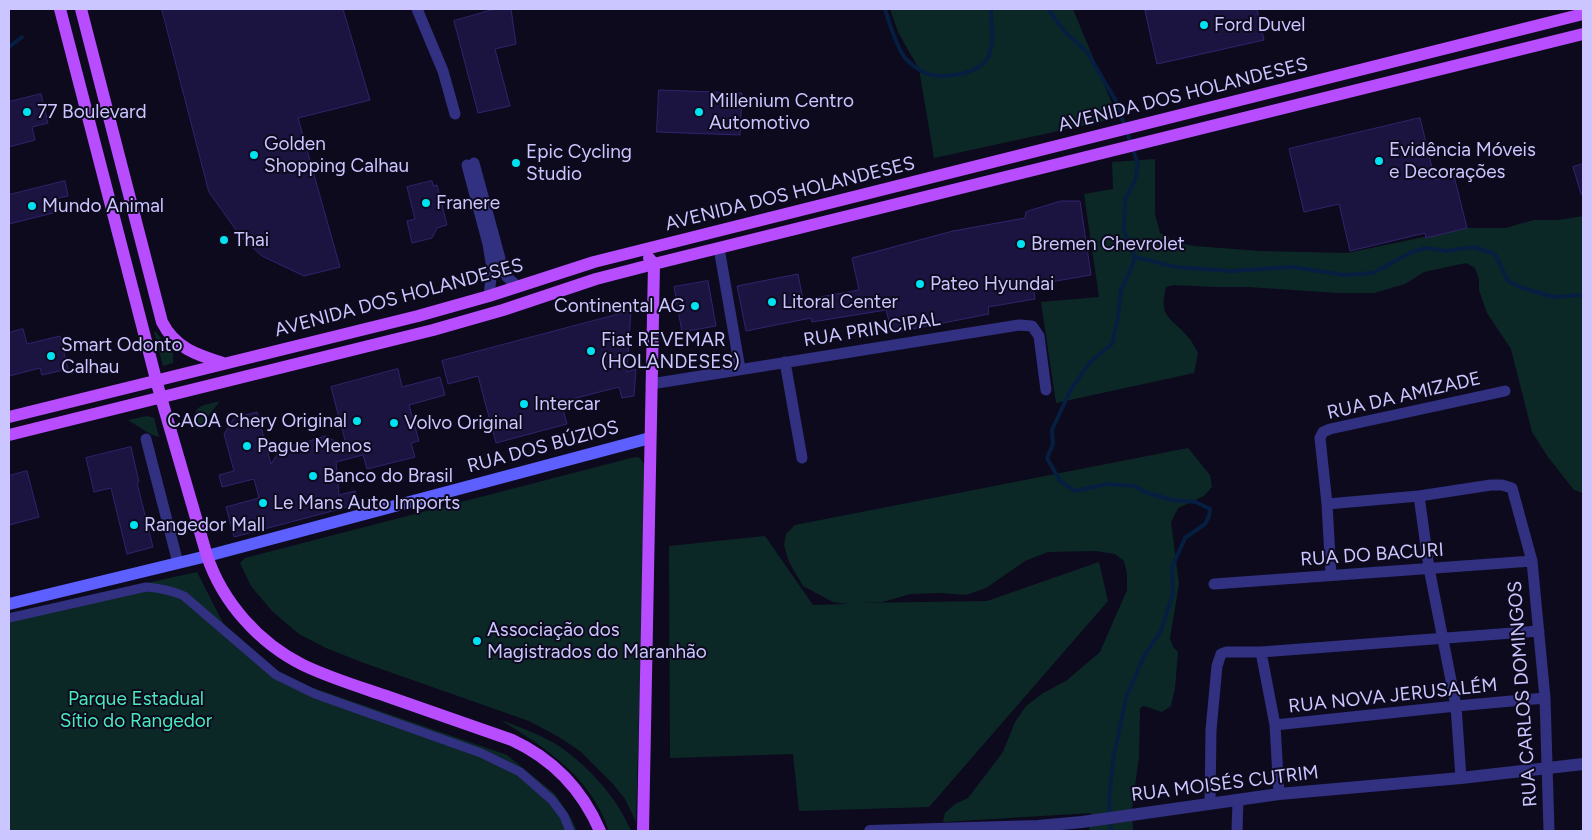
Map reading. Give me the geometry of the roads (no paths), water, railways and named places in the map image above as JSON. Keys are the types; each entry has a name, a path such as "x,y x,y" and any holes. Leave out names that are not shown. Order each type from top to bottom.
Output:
{"main road":[{"path":"60,9 156,380 207,556 218,582 230,602 250,626 276,648 318,672 524,745 555,766 572,784 590,811 600,831"},
{"path":"82,9 162,322 170,336 186,350 224,364"},
{"name":"AVENIDA DOS HOLANDESES","path":"9,417 373,327 489,296 594,262 1583,14"},
{"name":"AVENIDA DOS HOLANDESES","path":"9,435 433,330 503,310 596,279 654,264 1583,34"},
{"path":"82,97 92,110 99,112 108,111"},
{"path":"642,251 654,264 643,831"},
{"name":"RUA DOS BÚZIOS","path":"9,604 207,556 650,438"}],"street":[{"path":"417,9 443,71 455,114"},
{"path":"489,296 491,264 471,164 502,266 508,277 518,287"},
{"path":"719,248 740,369"},
{"name":"RUA PRINCIPAL","path":"652,384 1027,325 1032,326 1039,336 1046,390"},
{"path":"785,362 802,458"},
{"name":"RUA DA AMIZADE","path":"1327,504 1320,444 1323,432 1505,391"},
{"path":"146,439 178,563"},
{"name":"RUA CARLOS DOMINGOS","path":"1419,496 1491,485 1502,485 1512,488 1532,561 1545,698 1549,831"},
{"path":"1331,576 1327,504 1419,496 1429,568 1456,706 1461,778"},
{"name":"RUA DO BACURI","path":"1214,584 1532,561"},
{"path":"9,618 146,588 162,588 175,591 191,601 276,674 315,694 481,753 520,772 552,800 564,816 570,831"},
{"path":"1210,804 1211,730 1219,660 1222,654 1226,652 1261,652 1539,631"},
{"path":"1261,652 1274,725 1279,794"},
{"name":"RUA NOVA JERUSALÉM","path":"1274,725 1545,698"},
{"name":"RUA MOISÉS CUTRIM","path":"870,831 1038,826 1082,822 1279,794 1461,778 1583,764"},
{"path":"1237,831 1238,800"}],"waterway":[{"path":"885,9 894,37 904,57 926,73 938,76 964,73 979,67 985,61 989,55 992,43 991,9"},
{"path":"1048,9 1065,32 1087,52 1116,101 1138,164 1135,181 1125,199 1124,232 1135,257 1176,267 1231,271 1293,267 1344,275 1373,273 1412,252 1426,248 1446,251 1474,247 1495,254 1508,281 1522,288 1554,297 1583,295"},
{"path":"9,47 22,37"},
{"path":"1111,831 1109,801 1113,760 1126,698 1144,656 1161,631 1173,593 1172,567 1185,538 1205,524 1210,509 1196,502 1172,500 1148,493 1134,486 1107,484 1075,491 1060,481 1047,458 1053,444 1052,430 1070,391 1090,362 1112,344 1121,290 1135,257"}],"place":[{"name":"Ford Duvel","path":"1204,25"},
{"name":"77 Boulevard","path":"27,112"},
{"name":"Millenium Centro Automotivo","path":"699,112"},
{"name":"Golden Shopping Calhau","path":"254,155"},
{"name":"Evidência Móveis e Decorações","path":"1379,161"},
{"name":"Epic Cycling Studio","path":"516,163"},
{"name":"Franere","path":"426,203"},
{"name":"Mundo Animal","path":"32,206"},
{"name":"Thai","path":"224,240"},
{"name":"Bremen Chevrolet","path":"1021,244"},
{"name":"Pateo Hyundai","path":"920,284"},
{"name":"Litoral Center","path":"772,302"},
{"name":"Continental AG","path":"695,306"},
{"name":"Fiat REVEMAR (HOLANDESES)","path":"591,351"},
{"name":"Smart Odonto Calhau","path":"51,356"},
{"name":"Intercar","path":"524,404"},
{"name":"CAOA Chery Original","path":"357,421"},
{"name":"Volvo Original","path":"394,423"},
{"name":"Pague Menos","path":"247,446"},
{"name":"Banco do Brasil","path":"313,476"},
{"name":"Le Mans Auto Imports","path":"263,503"},
{"name":"Rangedor Mall","path":"134,525"},
{"name":"Associação dos Magistrados do Maranhão","path":"477,641"}],"park label":[{"name":"Parque Estadual Sítio do Rangedor","path":"136,710"}]}
